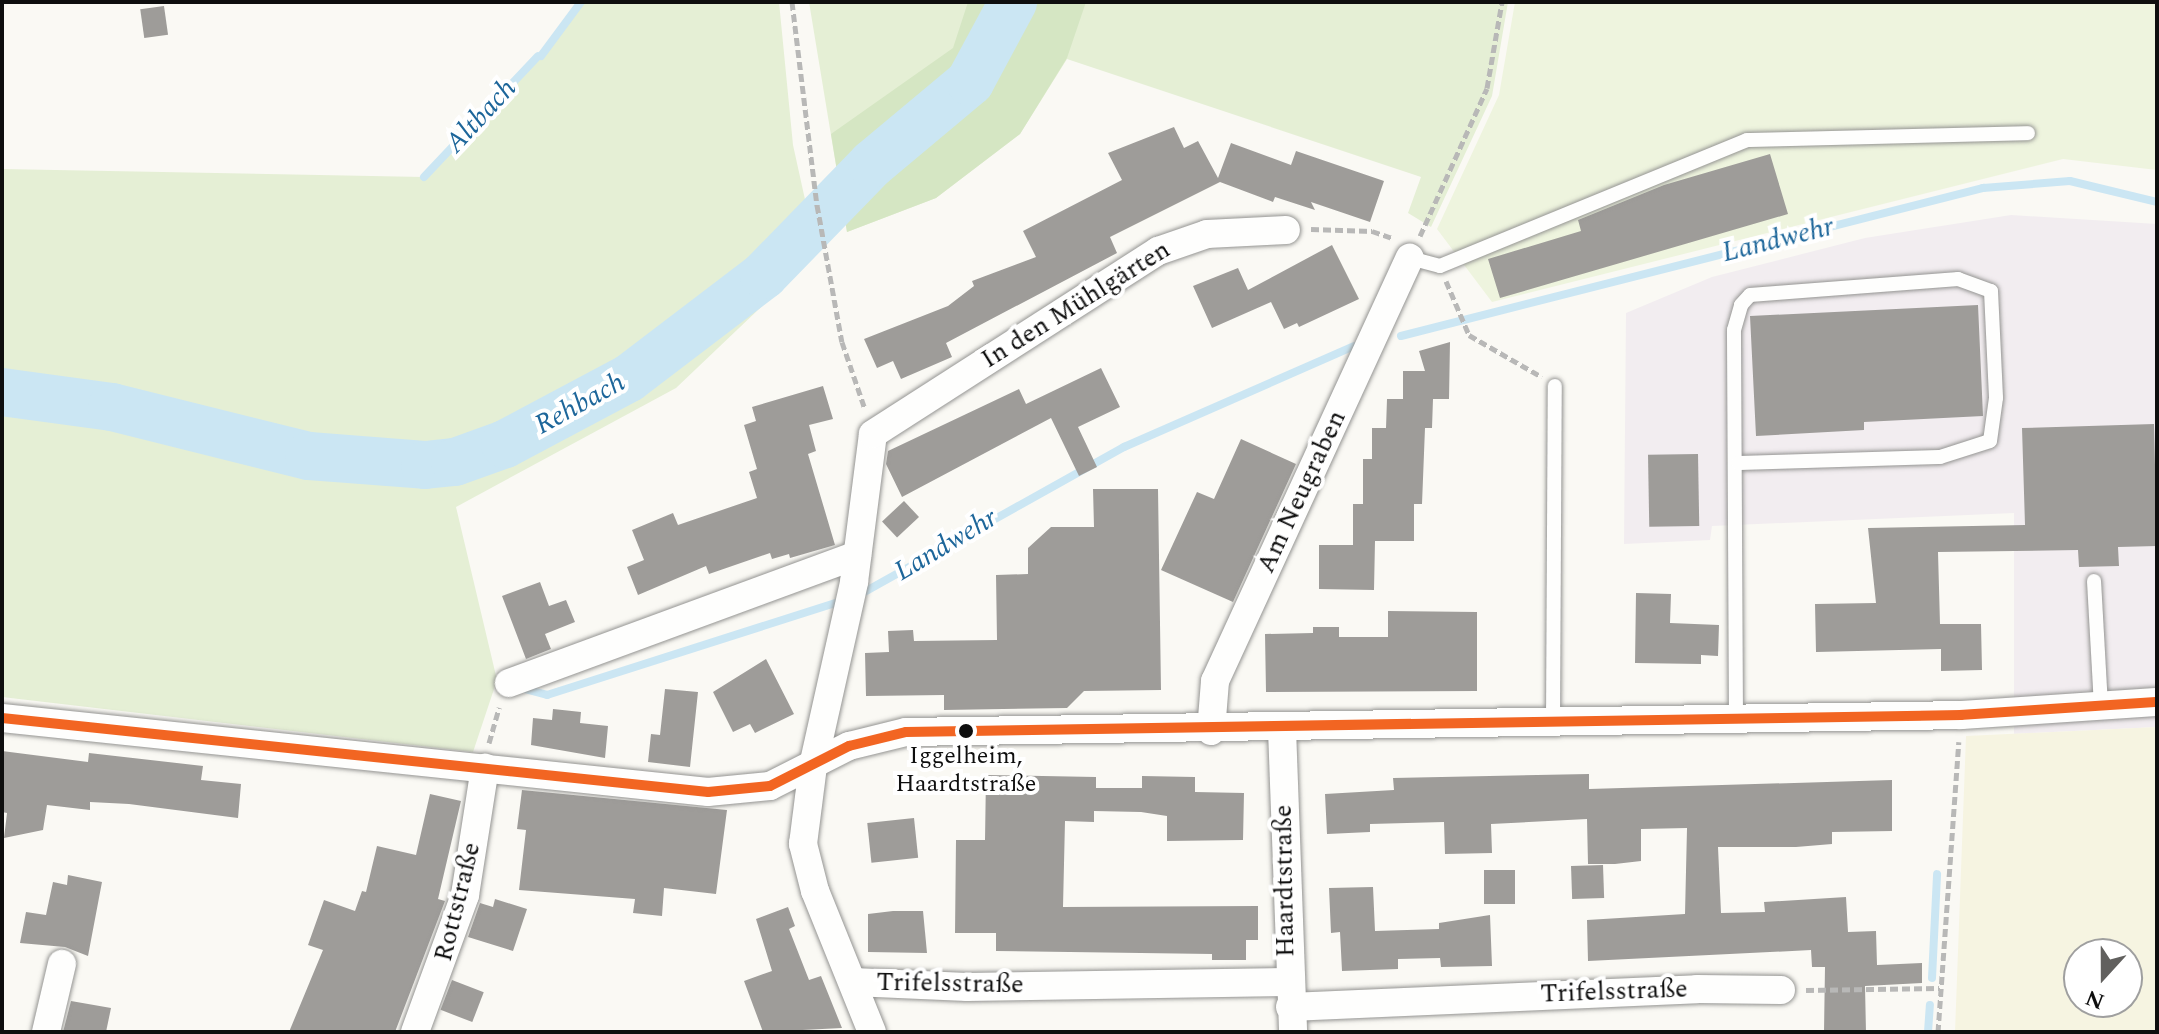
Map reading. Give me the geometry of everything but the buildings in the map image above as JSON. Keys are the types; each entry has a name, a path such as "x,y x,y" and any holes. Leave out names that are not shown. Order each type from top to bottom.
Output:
{"street":[{"name":"In den Mühlgärten","path":"873,434 1158,251 1207,234 1286,230"},
{"name":"Am Neugraben","path":"1211,731 1215,681 1410,258"},
{"path":"872,1032 815,891 803,844 813,766 853,581 873,434"},
{"path":"509,683 853,581"},
{"path":"2,718 708,792 770,786 874,737 906,732 1211,731 1961,715 2157,702"},
{"name":"Haardtstraße","path":"1282,729 1290,1007"},
{"name":"Rottstraße","path":"415,1032 465,895 485,768"},
{"path":"46,1032 62,964"},
{"name":"Trifelsstraße","path":"853,982 1290,1007 1635,991 1781,990"}],"lane":[{"path":"1410,258 1440,266 1747,140 2028,133"},
{"path":"1736,719 1738,463 1734,330 1750,295 1958,279 1991,291 1996,398 1990,441 1940,457 1738,463"},
{"path":"1553,723 1555,386"},
{"path":"2094,581 2101,705"}],"path":[{"path":"792,2 817,205 825,233 842,342 873,434"},
{"path":"1286,230 1372,231 1391,238 1410,258 1487,88 1502,2"},
{"path":"1456,304 1469,335 1555,386"},
{"path":"485,768 509,683"},
{"path":"1938,1032 1961,715"},
{"path":"1781,990 1939,988"}],"shaded area":[{"path":"2011,215 2157,224 2157,727 2014,734 2014,513 1712,526 1710,540 1624,544 1626,313 1712,277 1865,238"},
{"path":"2157,727 2157,1032 1955,1032 1966,736"}],"green space":[{"path":"583,2 779,2 793,145 817,254 676,388 456,507 497,680 473,752 2,697 2,169 424,177 541,56"},
{"path":"809,2 1508,2 1492,96 1431,227 1408,213 1421,177 1067,59 1020,134 936,198 847,232"},
{"path":"968,2 1086,2 1067,58 1020,134 936,198 847,232 831,134 953,48"},
{"path":"1515,2 2157,2 2157,170 2063,159 1492,302 1437,229 1499,95"}],"waterway":[{"name":"Altbach","path":"541,56 581,2"},
{"name":"Rehbach","path":"2,392 112,407 309,456 425,465 455,462 505,444 629,378 764,275 872,164 970,82 1013,2"},
{"name":"Altbach","path":"424,177 538,56"},
{"name":"Landwehr","path":"1401,336 1983,188 2070,181 2157,202"},
{"name":"Landwehr","path":"859,595 1124,447 1354,346"},
{"name":"Landwehr","path":"521,688 547,695 842,601"},
{"path":"1932,978 1937,874"},
{"path":"1928,1032 1930,1005"}],"transit line":[{"path":"2,718 708,792 770,786 849,746 906,732 1961,715 2157,702"}],"place":[{"name":"Iggelheim, Haardtstraße","path":"966,731"}]}
